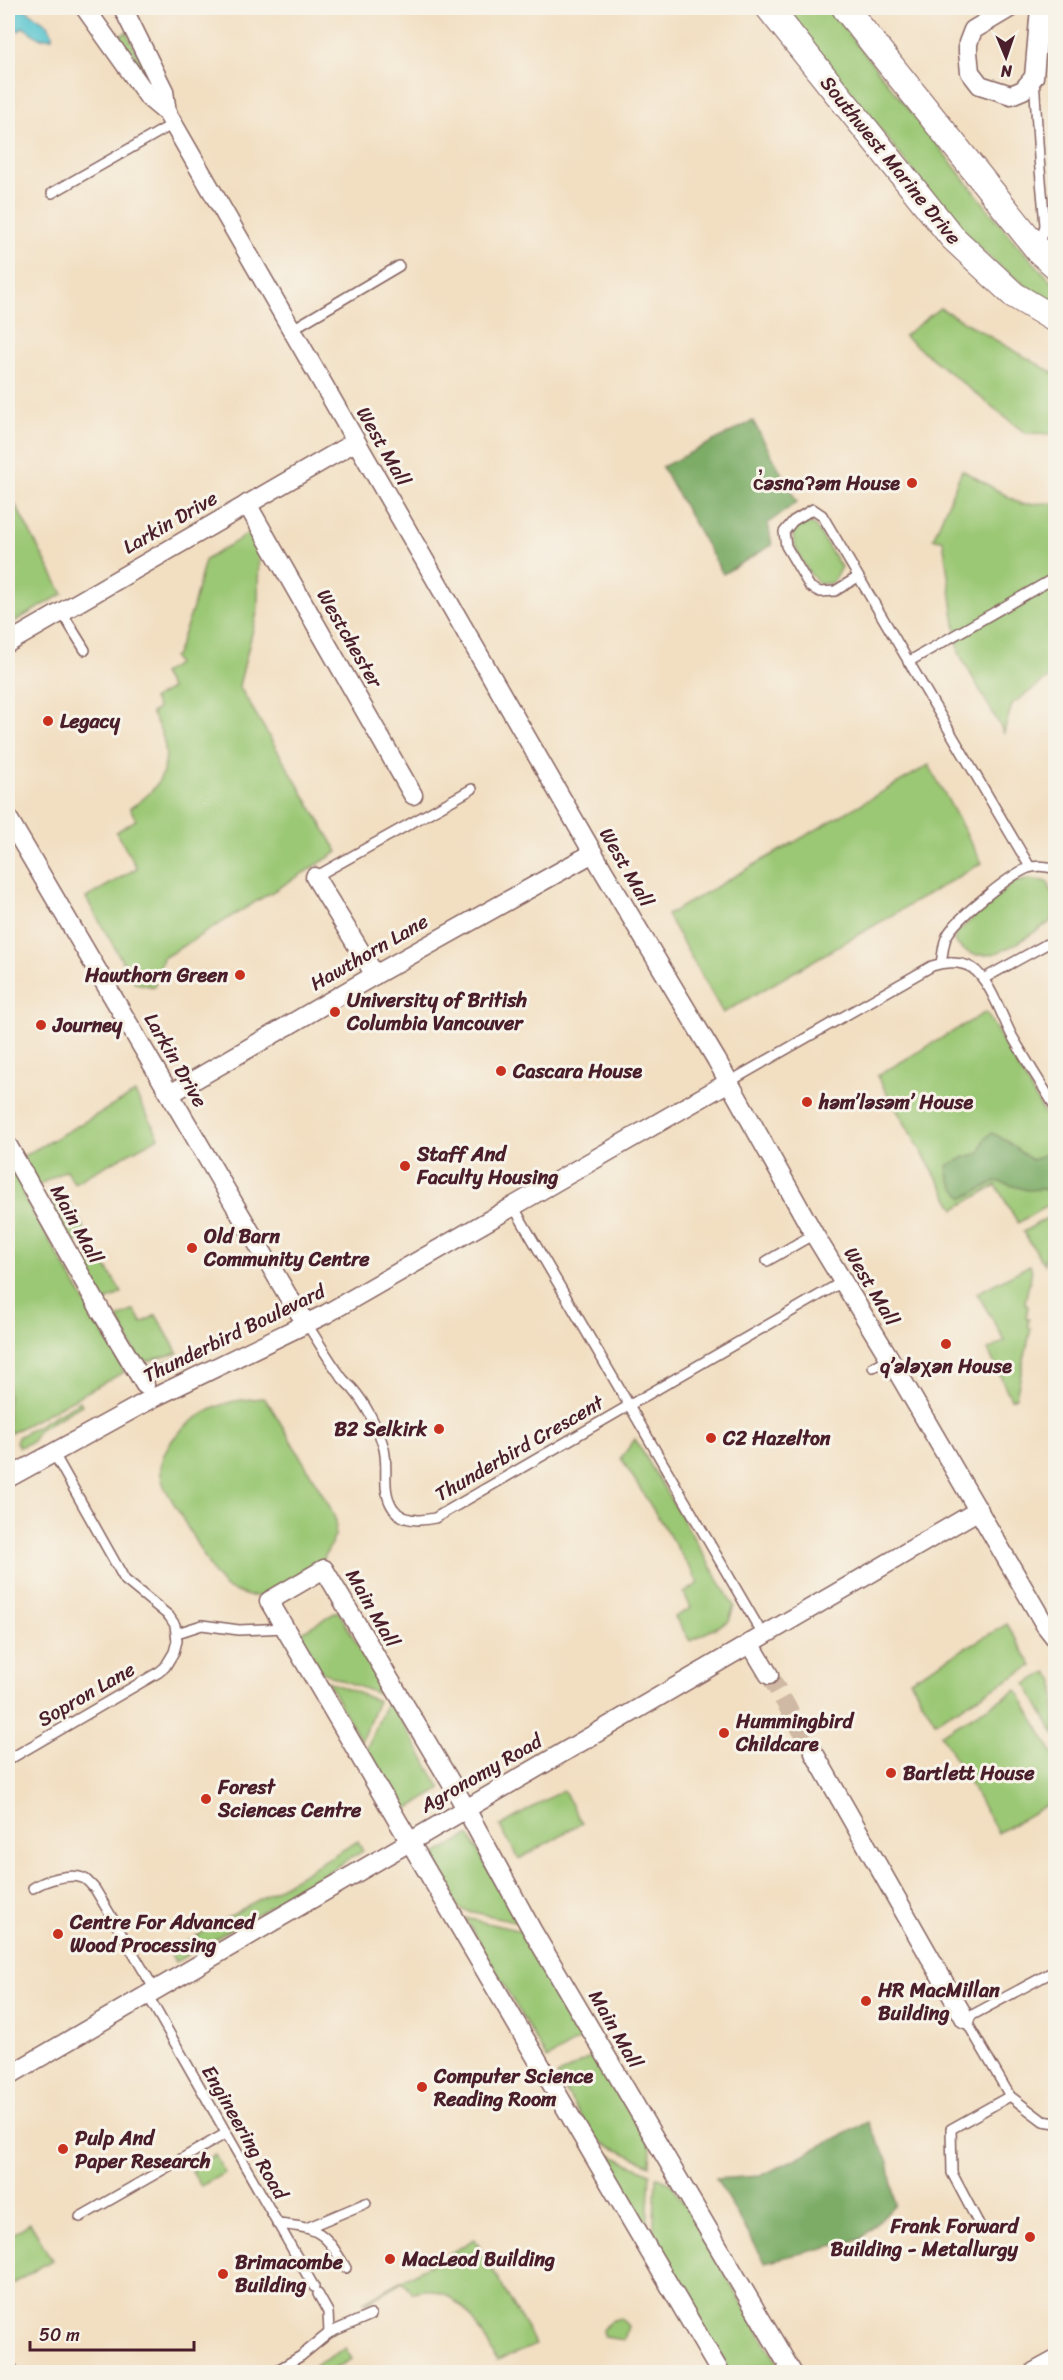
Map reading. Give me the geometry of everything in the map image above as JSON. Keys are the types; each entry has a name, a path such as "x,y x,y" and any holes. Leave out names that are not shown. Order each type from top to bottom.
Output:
{"street":[{"name":"West Mall","path":"85,8 149,98 170,119 593,853 729,1082 814,1234 1056,1639"},
{"name":"West Mall","path":"123,8 164,91 170,119"},
{"name":"Southwest Marine Drive","path":"769,8 952,237 1014,295 1056,320"},
{"path":"845,8 1047,259"},
{"path":"1011,8 973,30 968,43 970,72 981,85 1011,94 1023,90 1034,77 1040,8"},
{"name":"Larkin Drive","path":"8,643 355,442"},
{"name":"Westchester","path":"247,504 413,795"},
{"name":"Larkin Drive","path":"8,818 288,1296 307,1324"},
{"name":"Hawthorn Lane","path":"170,1094 557,871 593,853"},
{"path":"315,877 375,975"},
{"name":"Thunderbird Boulevard","path":"8,1478 206,1371 307,1324 729,1082"},
{"name":"Main Mall","path":"8,1146 96,1304 146,1385"},
{"name":"Agronomy Road","path":"8,2076 979,1510"},
{"name":"Main Mall","path":"720,2373 269,1601 324,1569 792,2373"},
{"path":"757,1639 769,1675"},
{"path":"814,1753 965,2019"},
{"path":"1034,2373 1056,2360"}],"lane":[{"path":"1034,77 1047,259"},
{"path":"52,194 170,119"},
{"path":"291,330 399,266"},
{"path":"858,577 835,591 820,592 810,587 786,546 784,531 793,521 813,509 822,514 1030,867"},
{"path":"908,662 1056,578"},
{"path":"61,611 85,650"},
{"path":"315,877 472,789"},
{"path":"941,963 947,936 974,908 1009,878 1030,867 1045,866 1056,869"},
{"path":"983,979 1056,939"},
{"path":"729,1082 941,963 964,965 974,969 983,979 1012,1036 1056,1108"},
{"path":"513,1206 629,1405 757,1639"},
{"path":"767,1261 814,1234"},
{"name":"Thunderbird Crescent","path":"307,1324 340,1376 354,1390 372,1420 387,1459 385,1489 393,1509 406,1519 435,1518 842,1282"},
{"path":"873,1367 890,1359"},
{"path":"53,1452 125,1580 169,1616 177,1633 202,1625 239,1630 285,1628"},
{"name":"Sopron Lane","path":"8,1760 159,1672 174,1652 177,1633"},
{"name":"Engineering Road","path":"33,1888 42,1882 65,1877 83,1878 95,1889 225,2134 328,2312 329,2333"},
{"path":"1056,1970 965,2019 1011,2096 1042,2121 1056,2123"},
{"path":"981,2228 952,2173 951,2129 1011,2096"},
{"path":"80,2217 225,2134"},
{"path":"277,2224 309,2227 366,2203"},
{"path":"309,2227 331,2242 346,2268"},
{"path":"274,2373 301,2356 329,2333 371,2315"}],"green space":[{"path":"784,8 828,8 1012,239 1055,285 1055,308 992,260 950,218"},
{"path":"127,32 156,95 117,37"},
{"path":"940,308 1055,374 1055,434 1025,433 904,336"},
{"path":"753,421 797,502 768,523 772,545 723,574 662,467"},
{"path":"962,470 1021,504 1055,503 1055,673 1012,704 1004,733 959,653 943,540 933,539"},
{"path":"8,491 63,594 8,625"},
{"path":"807,523 815,526 841,567 832,583 820,584 815,580 798,553 793,532"},
{"path":"259,524 258,609 239,686 338,852 163,958 154,987 135,983 86,898 137,868 116,832 136,820 130,808 153,789 164,766 166,754 164,741 151,713 158,709 153,699 171,689 162,674 177,664 173,657 176,655 192,611 205,560 240,539"},
{"path":"929,765 982,863 723,1013 667,915"},
{"path":"1030,879 1048,882 1054,908 1049,923 1013,945 989,955 977,955 965,951 954,941 956,933 1013,883"},
{"path":"986,1012 1055,1132 1055,1201 1018,1223 996,1185 955,1209 877,1076"},
{"path":"135,1093 159,1137 74,1183 66,1170 22,1194 124,1372 11,1433 8,1427 8,1165"},
{"path":"991,1133 1033,1160 1049,1152 1055,1141 1055,1195 1044,1189 1027,1190 996,1181 964,1198 960,1195 950,1180 947,1166 980,1153 984,1140"},
{"path":"65,1195 88,1235 71,1245 48,1205"},
{"path":"1055,1214 1044,1264 1023,1232"},
{"path":"98,1253 122,1293 104,1302 81,1262"},
{"path":"1030,1265 1032,1270 1025,1302 1028,1307 1026,1318 1029,1319 1028,1326 1031,1328 1016,1397 1011,1399 988,1350 1005,1341 977,1293"},
{"path":"134,1310 142,1323 156,1315 178,1353 140,1363 118,1318"},
{"path":"180,1357 184,1364 154,1378 149,1367"},
{"path":"263,1398 271,1407 329,1505 336,1521 335,1536 323,1560 268,1596 248,1596 226,1588 214,1574 165,1488 161,1473 163,1459 169,1446 178,1433 190,1423 231,1402"},
{"path":"80,1401 82,1405 38,1430 32,1442 19,1447 16,1442 18,1437"},
{"path":"635,1439 734,1606 729,1621 690,1641 675,1617 691,1608 684,1593 699,1583 621,1458"},
{"path":"338,1611 383,1689 381,1695 321,1672 298,1634"},
{"path":"1007,1624 1032,1666 935,1722 910,1680"},
{"path":"1047,1672 1055,1681 1055,1735 1026,1684"},
{"path":"327,1681 378,1701 361,1741"},
{"path":"1017,1690 1055,1757 1055,1800 998,1833 941,1734"},
{"path":"386,1704 394,1707 441,1789 403,1812 366,1750"},
{"path":"563,1790 582,1823 519,1859 500,1826"},
{"path":"469,1835 519,1922 459,1909 430,1857"},
{"path":"358,1841 363,1851 176,1962 169,1952"},
{"path":"465,1918 525,1932 586,2036 547,2059"},
{"path":"596,2054 651,2147 650,2165 594,2139 557,2076"},
{"path":"868,2122 888,2161 895,2204 861,2239 765,2262 716,2179 761,2176"},
{"path":"601,2151 650,2173 647,2230"},
{"path":"215,2155 225,2173 201,2186 190,2169"},
{"path":"656,2177 672,2184 778,2364 729,2370 653,2241"},
{"path":"30,2223 52,2260 8,2287 8,2237"},
{"path":"475,2239 536,2345 497,2361 473,2319 457,2302 433,2290 412,2292 402,2281 367,2303 364,2302"},
{"path":"620,2318 628,2326 624,2340 604,2337 603,2330 610,2321"},
{"path":"345,2348 352,2359 329,2372 313,2372 311,2368"}],"water":[{"path":"8,8 23,8 48,25 52,38 39,38 23,27 19,31 8,22"}],"tunnel":[{"path":"769,1675 814,1753"}],"place":[{"name":"c̓əsnaʔəm House","path":"912,483"},
{"name":"Legacy","path":"48,721"},
{"name":"Hawthorn Green","path":"240,975"},
{"name":"University of British Columbia Vancouver","path":"335,1012"},
{"name":"Journey","path":"41,1025"},
{"name":"Cascara House","path":"501,1071"},
{"name":"həm’ləsəm’ House","path":"807,1102"},
{"name":"Staff And Faculty Housing","path":"405,1166"},
{"name":"Old Barn Community Centre","path":"192,1248"},
{"name":"q’ələχən House","path":"946,1344"},
{"name":"B2 Selkirk","path":"439,1429"},
{"name":"C2 Hazelton","path":"711,1438"},
{"name":"Hummingbird Childcare","path":"724,1733"},
{"name":"Bartlett House","path":"891,1773"},
{"name":"Forest Sciences Centre","path":"206,1799"},
{"name":"Centre For Advanced Wood Processing","path":"58,1934"},
{"name":"HR MacMillan Building","path":"866,2001"},
{"name":"Computer Science Reading Room","path":"422,2087"},
{"name":"Pulp And Paper Research","path":"63,2149"},
{"name":"Frank Forward Building - Metallurgy","path":"1030,2237"},
{"name":"MacLeod Building","path":"390,2259"},
{"name":"Brimacombe Building","path":"223,2274"}]}
